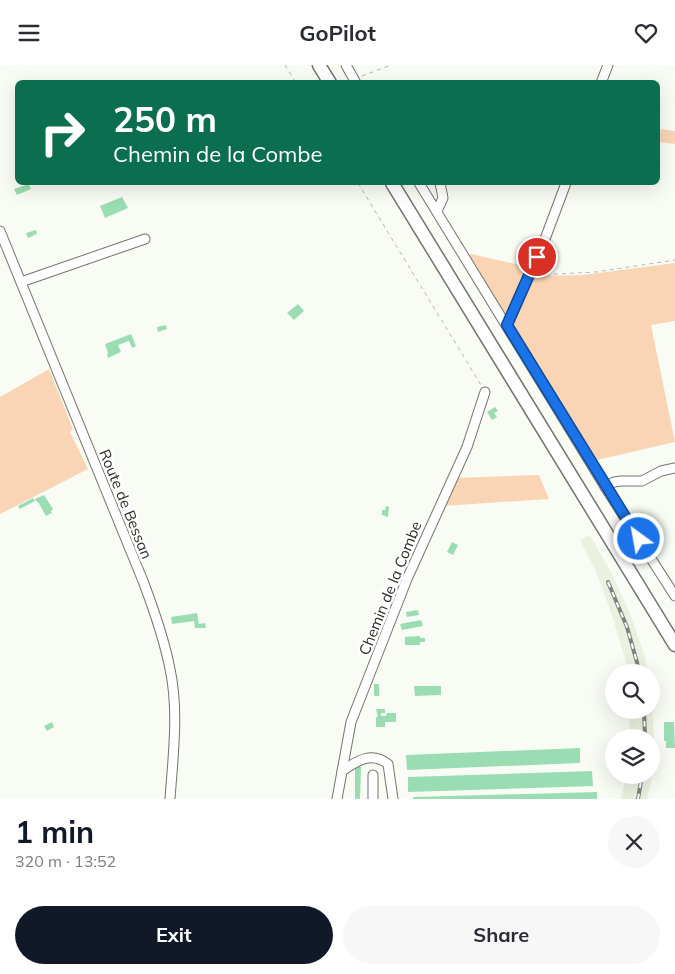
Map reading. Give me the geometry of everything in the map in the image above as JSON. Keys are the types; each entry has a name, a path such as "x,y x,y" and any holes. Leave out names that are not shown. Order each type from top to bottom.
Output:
{"highway":[{"path":"320,65 328,80"},
{"path":"393,185 675,645"}],"street":[{"path":"346,65 355,80"},
{"path":"602,80 608,65"},
{"path":"420,185 606,487 672,587 675,597"},
{"path":"437,211 442,198 440,185"},
{"path":"507,325 530,275 565,185"},
{"name":"Route de Bessan","path":"0,231 162,631 171,670 174,707 174,746 170,799"},
{"path":"21,282 145,239"},
{"name":"Chemin de la Combe","path":"337,799 350,722 410,571 467,447 485,392"},
{"path":"606,487 614,482 642,481 661,471 675,467"},
{"path":"342,771 358,760 369,758 381,759 388,764 393,799"},
{"path":"373,775 373,799"}],"path":[{"path":"285,65 294,80"},
{"path":"358,80 362,76 391,65"},
{"path":"359,185 485,392"},
{"path":"530,275 596,273 675,260"}],"shaded area":[{"path":"661,129 675,131 675,144 660,142"},
{"path":"471,254 529,267 506,316 503,314 469,256"},
{"path":"675,263 675,321 651,325 675,442 597,460 511,325 533,276 583,275"},
{"path":"49,369 73,429 70,432 88,469 0,514 0,397"},
{"path":"539,475 549,499 442,506 455,478"},
{"path":"590,535 612,574 631,616 646,664 626,664 612,615 595,569 580,540"},
{"path":"629,719 653,719 654,729 630,729"},
{"path":"624,784 650,784 647,799 621,799"}],"building":[{"path":"29,185 31,189 17,195 14,189"},
{"path":"122,197 128,208 105,218 100,206"},
{"path":"36,230 37,234 28,238 26,233"},
{"path":"298,304 304,311 294,320 287,313"},
{"path":"166,325 167,329 158,332 157,327"},
{"path":"131,334 136,346 132,348 129,341 118,345 121,352 108,358 105,344"},
{"path":"495,407 498,411 494,413 497,417 492,420 487,412"},
{"path":"44,495 53,509 52,513 46,516 35,499"},
{"path":"33,498 35,501 20,509 18,506"},
{"path":"386,506 389,507 388,517 382,515 382,510 385,510"},
{"path":"452,542 458,545 453,555 447,552"},
{"path":"418,610 419,615 407,617 406,612"},
{"path":"197,613 199,624 205,623 206,628 195,628 194,621 172,624 171,617"},
{"path":"421,620 423,626 402,630 400,624"},
{"path":"420,636 420,638 425,638 425,642 420,642 420,645 405,645 405,637"},
{"path":"374,684 379,684 379,696 374,696"},
{"path":"414,686 441,686 441,695 415,696"},
{"path":"376,709 385,709 385,713 381,713 381,716 386,716 387,713 396,713 396,722 385,722 385,727 376,727 376,717 378,717"},
{"path":"52,722 54,727 47,731 44,726"},
{"path":"664,722 674,722 675,748 666,748"},
{"path":"580,748 580,763 407,770 406,755"},
{"path":"355,767 361,767 360,799 355,799"},
{"path":"592,771 593,786 408,792 408,777"},
{"path":"597,792 597,799 413,799 413,797"}],"railway":[{"path":"608,582 627,627 637,664"},
{"path":"644,719 645,729"},
{"path":"638,799 640,784"}],"route":[{"path":"537,257 507,325 639,539"}]}
